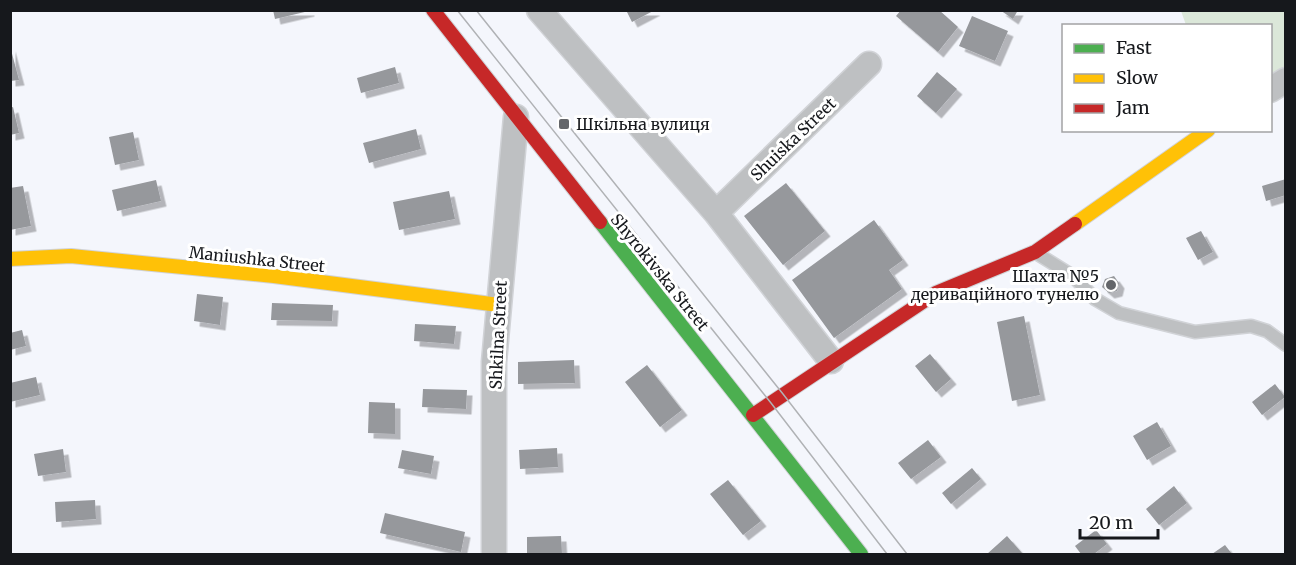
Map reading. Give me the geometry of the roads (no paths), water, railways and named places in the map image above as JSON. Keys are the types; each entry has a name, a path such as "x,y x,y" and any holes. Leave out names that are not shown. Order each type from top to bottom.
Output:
{"street":[{"name":"Shyrokivska Street","path":"433,10 861,555"},
{"path":"545,12 716,213 831,361"},
{"name":"Shuiska Street","path":"716,213 869,64"},
{"path":"1272,89 1286,80"},
{"name":"Shkilna Street","path":"494,555 494,362 516,117"},
{"path":"753,415 936,293 1035,252 1205,132"},
{"name":"Maniushka Street","path":"10,259 82,257 274,276 499,304"}],"lane":[{"path":"1035,252 1072,276 1095,299 1119,313 1195,332 1251,326 1267,331 1286,345"}],"tram line":[{"path":"457,10 771,403 887,554"},
{"path":"476,10 783,394 907,554"}],"place":[{"name":"Шкільна вулиця","path":"564,124"},
{"name":"Шахта №5 дериваційного тунелю","path":"1111,285"}]}
